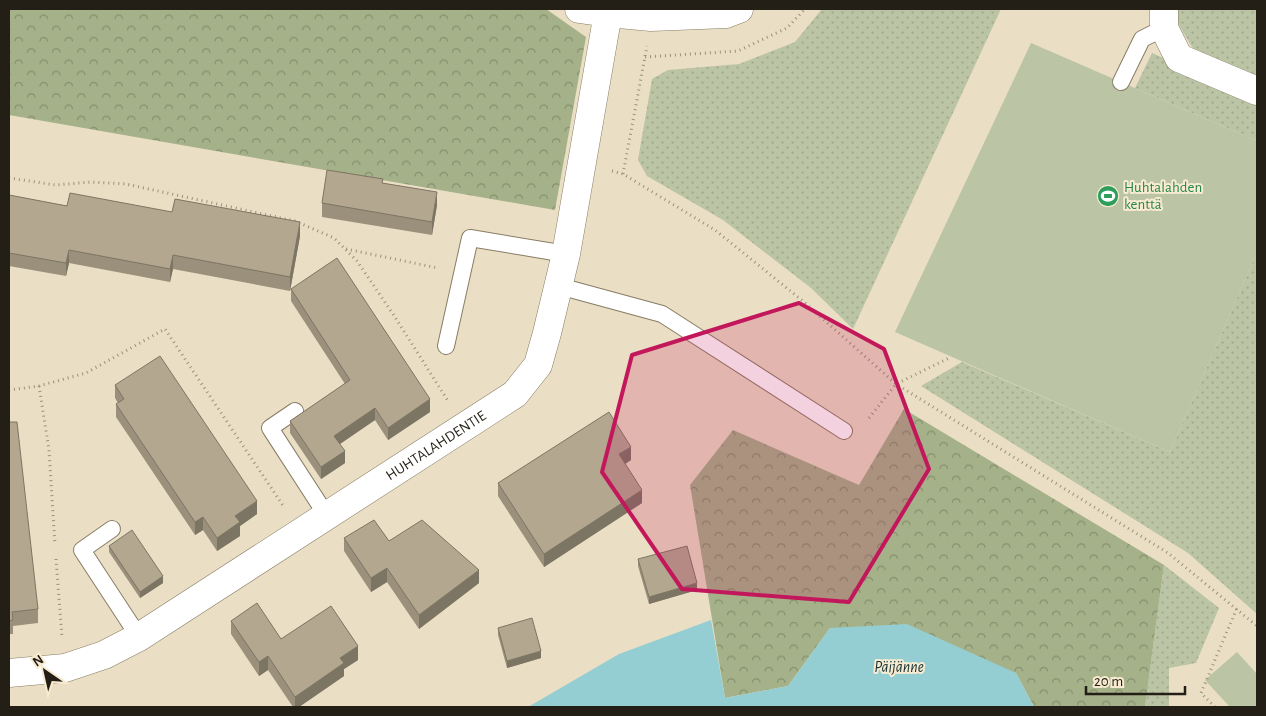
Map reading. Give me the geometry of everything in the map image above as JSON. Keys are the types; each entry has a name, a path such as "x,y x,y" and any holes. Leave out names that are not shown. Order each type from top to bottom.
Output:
{"street":[{"path":"579,9 651,17 726,14 738,9"},
{"name":"HUHTALAHDENTIE","path":"9,673 65,668 104,655 139,637 515,394 538,364 547,334 566,254 608,13"},
{"path":"1164,18 1179,58 1257,91"}],"lane":[{"path":"1121,82 1142,39 1164,18"},
{"path":"446,346 470,238 566,254"},
{"path":"558,286 662,314 844,431"},
{"path":"295,411 270,428 327,516"},
{"path":"112,529 82,550 139,637"}],"path":[{"path":"623,174 646,57 651,17"},
{"path":"583,162 623,174 715,230 804,302 896,384 1168,553 1257,626"},
{"path":"9,178 56,185 91,182 126,184 295,220 334,238 357,261 396,317 464,428"},
{"path":"345,249 462,274"},
{"path":"9,390 39,386 86,373 165,328 301,533"},
{"path":"869,418 896,384 951,357"},
{"path":"39,386 49,450 65,668"},
{"path":"1215,707 1201,693 1237,608"}],"highlighted area":[{"path":"799,303 884,349 929,469 849,602 682,589 602,472 632,355"}],"green space":[{"path":"9,9 546,9 586,37 555,210 9,115"},
{"path":"822,9 1001,9 853,329 811,288 723,220 647,176 638,160 652,79 668,70 739,64 795,42"},
{"path":"1177,9 1257,9 1257,78 1195,52 1176,20"},
{"name":"Huhtalahden kenttä","path":"1031,43 1257,141 1257,252 1170,452 895,332"},
{"path":"1152,53 1257,99 1257,141 1135,88"},
{"path":"1257,252 1257,614 1188,553 921,386 962,362 1170,452"},
{"path":"904,409 1164,565 1145,707 1034,707 1016,673 830,628 788,686 725,698 690,485 733,430 859,485"},
{"path":"1164,565 1219,608 1196,663 1169,668 1169,707 1145,707"},
{"path":"1237,652 1257,674 1257,707 1230,707 1205,680"}],"water":[{"name":"Päijänne","path":"711,620 725,698 788,686 830,628 907,624 1016,673 1034,707 528,707 619,654"}],"building":[{"path":"327,170 383,179 382,183 437,192 432,222 322,203"},
{"path":"70,193 172,212 175,199 300,222 290,277 173,255 170,269 69,250 66,263 9,253 9,195 67,206"},
{"path":"337,258 430,399 388,428 375,408 334,436 345,451 321,467 290,421 350,380 291,289"},
{"path":"160,356 257,501 235,516 240,522 217,538 203,517 195,522 116,404 124,399 115,385"},
{"path":"609,412 631,447 619,454 642,490 544,554 498,483"},
{"path":"9,422 17,422 38,609 12,612 13,620 9,621"},
{"path":"374,520 389,541 422,520 479,570 419,615 387,568 371,578 344,538"},
{"path":"132,530 163,576 140,592 109,546"},
{"path":"687,546 697,583 649,597 638,559"},
{"path":"257,603 281,639 331,606 358,646 340,658 344,663 295,697 268,656 259,662 231,621"},
{"path":"532,618 541,651 507,661 498,628"}],"place":[{"name":"Huhtalahden kenttä","path":"1108,196"}]}
